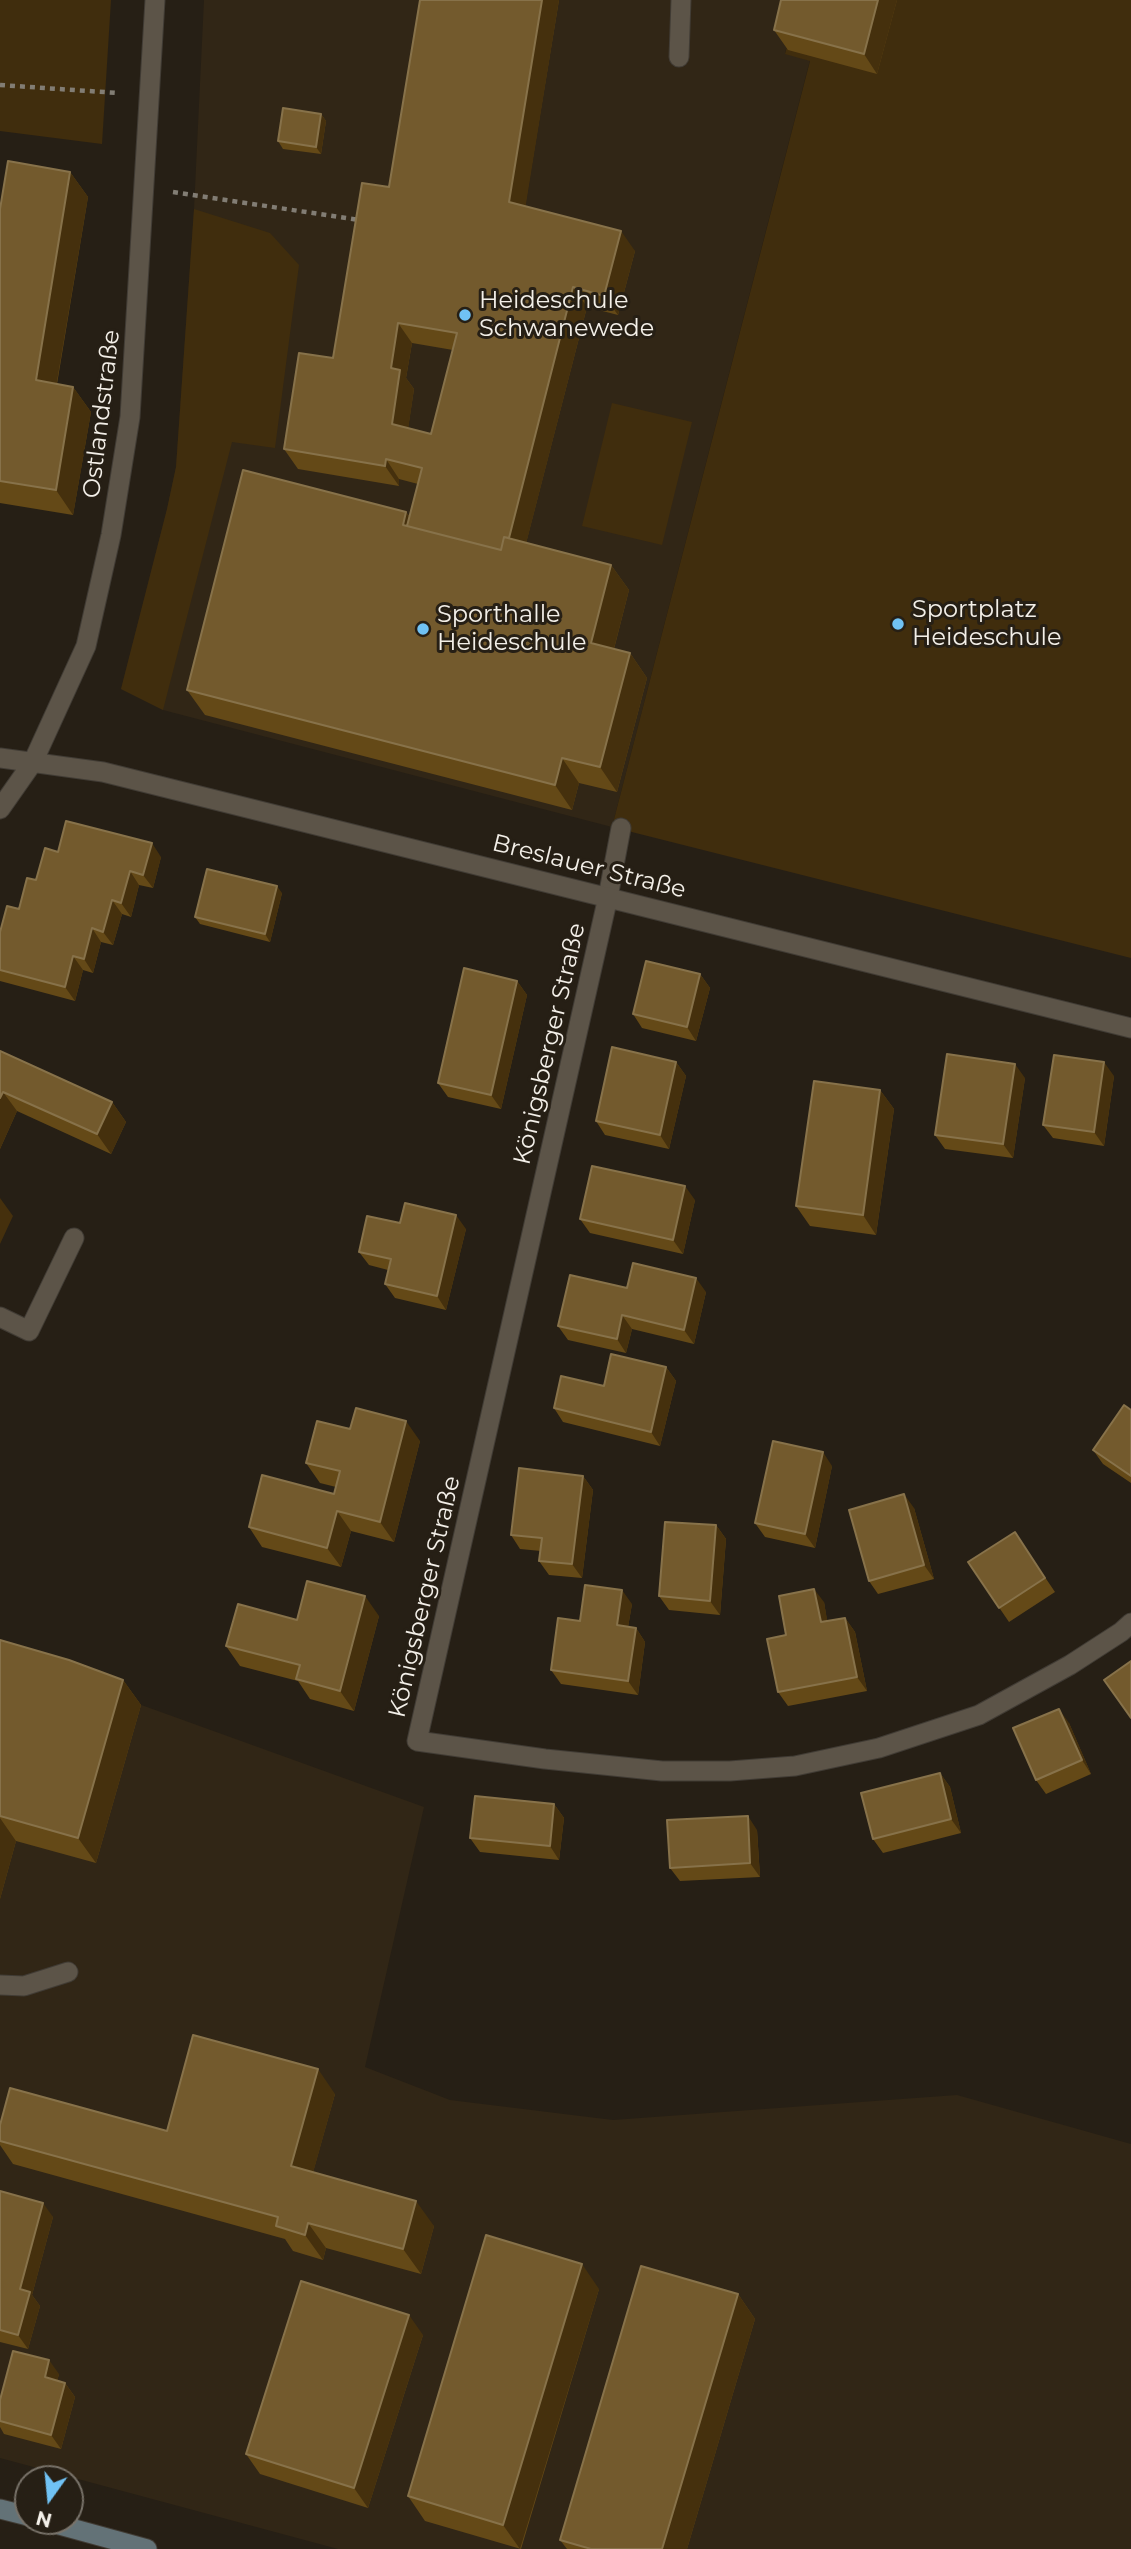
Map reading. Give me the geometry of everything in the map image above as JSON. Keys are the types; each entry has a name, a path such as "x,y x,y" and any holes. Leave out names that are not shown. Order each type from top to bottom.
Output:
{"main road":[{"path":"84,2532 147,2549"}],"street":[{"name":"Ostlandstraße","path":"0,809 33,762 86,646 111,535 130,417 155,0"},
{"path":"679,57 681,0"},
{"name":"Breslauer Straße","path":"0,758 103,772 1131,1028"},
{"path":"608,897 621,828"},
{"name":"Königsberger Straße","path":"608,897 417,1741 545,1759 662,1771 730,1771 795,1766 878,1748 979,1714 1070,1665 1131,1623"},
{"path":"0,1317 29,1331 74,1238"},
{"path":"0,1985 24,1986 68,1972"}],"path":[{"path":"0,85 151,96"},
{"path":"145,189 359,220"}],"shaded area":[{"path":"0,0 111,0 102,144 0,131"},
{"name":"Heideschule Schwanewede","path":"204,0 799,0 785,53 810,60 612,827 163,710 121,689 176,467 194,209"},
{"name":"Sportplatz Heideschule","path":"799,0 1131,0 1131,958 612,827 810,61 785,54"},
{"path":"194,209 270,233 299,265 275,448 232,442 163,710 121,689 176,467"},
{"path":"612,403 692,422 662,545 582,526"},
{"path":"0,1656 424,1807 365,2067 450,2100 613,2120 957,2095 1131,2144 1131,2549 338,2549 84,2481 84,2465 26,2465 0,2458"}],"building":[{"path":"420,0 542,0 509,202 621,231 604,296 573,287 509,538 504,537 501,550 407,526 422,468 386,459 385,466 284,449 299,353 333,358 362,183 389,187","holes":["398,323 457,333 431,434 392,424 400,370 391,368"]},
{"path":"781,0 878,0 864,54 774,30"},
{"path":"283,108 321,114 316,147 278,141"},
{"path":"8,161 70,172 36,380 73,387 56,490 0,481 0,209"},
{"name":"Sporthalle Heideschule","path":"243,470 406,512 403,525 501,550 504,537 611,565 591,643 630,653 600,767 562,758 555,785 187,690"},
{"path":"66,821 152,843 143,875 130,871 121,903 112,900 103,932 92,928 84,959 73,956 65,987 0,970 0,932 7,906 19,909 27,878 36,880 45,848 58,852"},
{"path":"207,869 277,886 265,934 195,917"},
{"path":"646,961 700,974 687,1027 633,1014"},
{"path":"464,968 517,981 491,1095 438,1083"},
{"path":"612,1047 676,1062 660,1135 596,1121"},
{"path":"0,1051 112,1102 97,1134 3,1092 0,1098"},
{"path":"947,1054 1015,1064 1003,1144 935,1135"},
{"path":"1054,1055 1104,1062 1094,1132 1043,1125"},
{"path":"814,1081 880,1090 863,1215 796,1206"},
{"path":"592,1166 685,1186 673,1240 580,1219"},
{"path":"405,1203 456,1215 437,1296 385,1284 391,1259 359,1252 367,1216 400,1223"},
{"path":"633,1263 696,1278 684,1330 622,1315 617,1339 558,1326 570,1275 627,1288"},
{"path":"611,1354 666,1367 651,1432 554,1408 561,1376 604,1386"},
{"path":"1124,1405 1131,1410 1131,1476 1093,1450"},
{"path":"356,1408 406,1421 380,1522 337,1511 327,1548 249,1527 262,1475 334,1494 340,1471 306,1463 317,1421 350,1429"},
{"path":"773,1441 823,1452 805,1534 755,1523"},
{"path":"519,1468 583,1476 572,1564 539,1561 542,1538 511,1535"},
{"path":"904,1494 924,1565 869,1581 849,1510"},
{"path":"665,1522 716,1525 710,1601 659,1596"},
{"path":"1015,1532 1045,1578 999,1608 968,1562"},
{"path":"307,1581 365,1596 340,1691 296,1679 300,1665 226,1646 238,1604 297,1620"},
{"path":"585,1585 622,1590 617,1625 636,1628 628,1681 551,1670 558,1618 580,1621"},
{"path":"814,1589 821,1622 845,1618 857,1677 778,1692 767,1639 786,1635 779,1596"},
{"path":"0,1640 69,1660 123,1680 78,1838 0,1816"},
{"path":"1131,1661 1131,1718 1104,1680"},
{"path":"1059,1709 1082,1760 1036,1780 1013,1728"},
{"path":"940,1773 951,1819 873,1839 861,1793"},
{"path":"475,1796 554,1804 550,1846 470,1838"},
{"path":"748,1816 750,1863 670,1868 667,1820"},
{"path":"193,2035 318,2069 291,2166 416,2201 403,2249 308,2223 305,2235 276,2226 278,2217 0,2141 0,2125 10,2088 167,2131"},
{"path":"0,2191 43,2203 20,2289 30,2292 18,2335 0,2330"},
{"path":"486,2235 582,2264 503,2525 408,2496"},
{"path":"641,2266 738,2294 662,2549 591,2549 560,2540"},
{"path":"301,2281 409,2315 354,2488 246,2454"},
{"path":"13,2351 49,2360 45,2377 65,2383 51,2435 0,2421 0,2400"}],"place":[{"name":"Heideschule Schwanewede","path":"465,315"},
{"name":"Sportplatz Heideschule","path":"898,624"},
{"name":"Sporthalle Heideschule","path":"423,629"}]}
